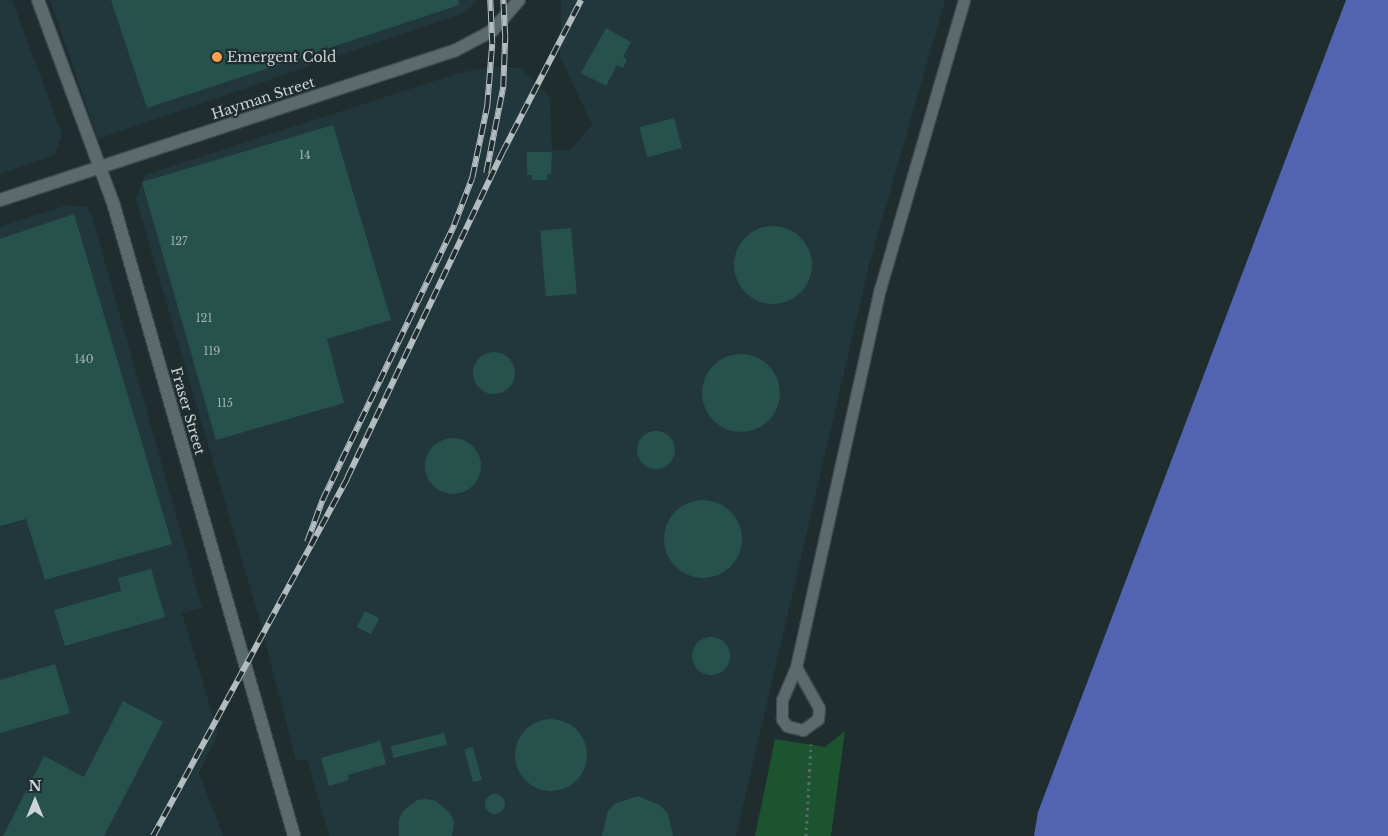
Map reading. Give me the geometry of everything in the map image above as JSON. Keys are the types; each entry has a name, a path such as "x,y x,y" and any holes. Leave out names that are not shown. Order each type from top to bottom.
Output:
{"street":[{"name":"Fraser Street","path":"38,0 100,167 294,836"},
{"name":"Hayman Street","path":"0,200 454,51 492,31 519,0"}],"lane":[{"path":"796,667 819,708 812,726 794,730 787,726 782,718 782,700 796,667 880,289 964,0"}],"path":[{"path":"806,836 812,726"}],"shaded area":[{"path":"0,0 12,0 62,134 55,155 0,174"},
{"name":"Emergent Cold","path":"50,0 477,0 466,12 98,139"},
{"path":"561,0 945,0 870,261 736,836 329,836 307,759 296,761 260,621 136,199 145,175 459,73 497,66 521,68 550,98 552,150 570,150 592,125 560,56"},
{"path":"68,205 86,207 92,216 202,608 182,613 218,734 199,773 223,836 0,836 0,227"}],"green space":[{"path":"845,731 831,836 755,836 775,739 825,747"}],"water":[{"path":"1346,0 1388,0 1388,836 1034,836 1038,812"}],"building":[{"name":"Emergent Cold","path":"111,0 458,0 459,5 147,108"},
{"path":"606,28 631,42 623,57 627,59 623,68 617,65 606,86 581,73"},
{"path":"674,118 682,148 647,157 639,127"},
{"path":"333,125 391,320 327,339 344,403 216,440 142,182"},
{"path":"527,152 552,152 551,174 547,174 547,180 532,180 532,175 527,175"},
{"path":"74,214 172,544 45,580 26,519 0,526 0,239"},
{"path":"765,226 781,226 795,232 806,243 812,257 812,273 806,287 795,298 781,304 765,304 751,298 740,287 734,273 734,257 740,243 751,232"},
{"path":"571,228 577,294 546,296 540,231"},
{"path":"498,352 506,355 512,361 515,373 512,385 506,391 490,394 482,391 476,385 473,369 476,361 482,355"},
{"path":"733,354 749,354 763,360 774,371 780,385 780,401 774,415 763,426 749,432 733,432 719,426 708,415 702,401 702,385 708,371 719,360"},
{"path":"656,431 669,437 675,450 669,463 656,469 643,463 637,450 643,437"},
{"path":"453,438 464,440 473,446 479,455 481,466 479,477 473,486 464,492 453,494 442,492 433,486 427,477 425,466 427,455 433,446 442,440"},
{"path":"695,500 711,500 725,506 736,517 742,531 742,547 736,561 725,572 711,578 695,578 681,572 670,561 664,547 664,531 670,517 681,506"},
{"path":"151,569 165,617 65,646 54,610 121,591 118,578"},
{"path":"365,611 379,618 371,634 357,627"},
{"path":"711,637 724,643 730,656 724,669 711,675 698,669 692,656 698,643"},
{"path":"55,664 70,713 0,733 0,680"},
{"path":"123,701 163,722 104,836 3,836 44,756 84,777"},
{"path":"551,719 571,725 581,735 587,755 581,775 571,785 551,791 531,785 521,775 515,755 521,735 531,725"},
{"path":"444,733 447,745 394,758 391,746"},
{"path":"380,741 386,764 348,775 349,780 329,786 321,758"},
{"path":"473,747 482,780 473,782 464,749"},
{"path":"491,794 499,794 505,800 505,808 499,814 491,814 485,808 485,800"},
{"path":"638,796 660,805 668,814 673,836 602,836 608,811 616,803"},
{"path":"427,799 436,801 450,813 454,822 452,836 399,836 399,819 403,811 417,800"}],"railway":[{"path":"307,542 322,501 454,225 472,178 487,106 492,44 490,0"},
{"path":"486,173 503,87 505,37 503,0"},
{"path":"153,836 347,478 502,153 581,0"}],"place":[{"name":"Emergent Cold","path":"217,57"}]}
